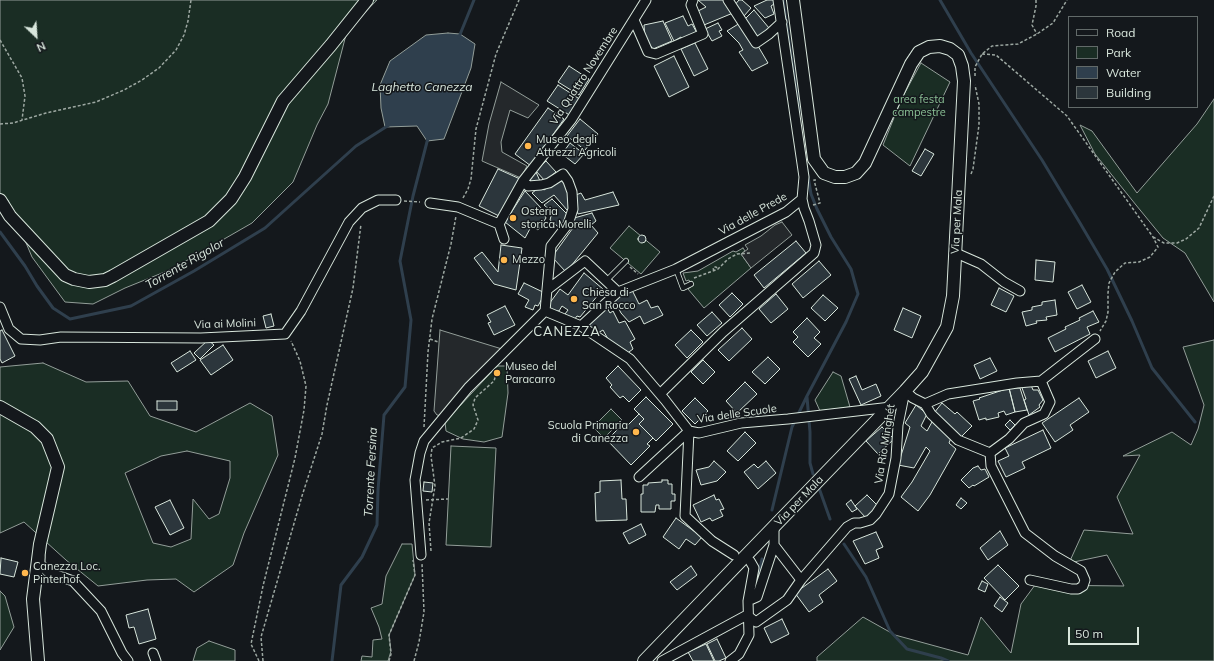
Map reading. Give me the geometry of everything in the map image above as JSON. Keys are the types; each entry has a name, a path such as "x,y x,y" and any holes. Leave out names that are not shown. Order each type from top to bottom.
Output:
{"main road":[{"path":"0,200 10,216 65,275 74,280 89,282 105,280 113,276 209,221 231,199 248,171 283,101 367,0"},
{"path":"793,0 814,159 824,173"},
{"name":"Via per Mala","path":"644,661 891,407 922,372 947,327 953,296 964,81 962,66 958,55 950,48 940,46 929,47 919,52 911,64 865,163 856,173 845,177 835,177 824,173"},
{"path":"0,407 35,427 47,440 58,467 40,544 33,599 38,661"}],"street":[{"name":"Via Quattro Novembre","path":"499,224 523,182 572,120 646,0"},
{"path":"634,20 648,52 656,54 703,34 691,6 693,0"},
{"path":"728,0 756,43 782,22"},
{"name":"Via delle Prede","path":"618,292 676,268 786,212 802,199 804,178 778,0"},
{"path":"422,557 415,480 424,441 468,388 545,311 551,246 568,224 574,209 572,192 568,180 562,174 549,183 541,185 528,186 523,182"},
{"path":"660,394 722,332 814,253 816,245 802,199"},
{"path":"285,334 301,311 349,222 362,208 378,200 396,200"},
{"path":"430,203 458,207 499,224 504,239"},
{"path":"956,252 981,264 1004,282 1020,291"},
{"path":"547,290 584,261 618,292 581,326"},
{"name":"Via ai Molini","path":"0,307 9,328 21,339 40,340 61,337 201,338 285,334"},
{"name":"Via delle Scuole","path":"545,311 581,326 630,360 660,394 689,431 698,433 741,423 812,417 891,407"},
{"path":"925,404 948,394 1017,383 1042,381 1095,339"},
{"path":"990,453 1009,439 1024,423 1044,414 1050,402 1042,381"},
{"path":"905,391 913,398 925,404 931,414 958,440 990,453"},
{"name":"Via Rio Minghét","path":"747,615 756,622 787,600 801,580 847,527 854,523 870,520 876,514 889,494 896,458 898,425 905,391"},
{"path":"639,477 689,431"},
{"path":"689,431 685,516 712,541 734,555"},
{"path":"990,453 991,466 1025,533 1055,556 1081,571 1085,580 1083,586 1078,589 1071,589 1030,580"},
{"path":"748,601 757,597 774,545 774,526"},
{"path":"40,544 40,564 48,572 73,581 101,611 122,653 128,661"},
{"path":"774,545 801,580"},
{"path":"730,661 739,654 749,635 747,615 748,601 754,568 750,561"},
{"path":"662,661 747,615"}],"lane":[{"path":"606,280 626,261"},
{"path":"676,268 683,288 692,282"}],"path":[{"path":"0,124 13,123 46,113 96,102 124,90 153,72 176,50 184,35 191,0"},
{"path":"1036,0 1032,25 1037,34"},
{"path":"975,79 975,67 982,54 992,46 1018,44 1037,34 1053,23 1067,0"},
{"path":"0,40 22,78 25,96 22,120"},
{"path":"982,54 996,55 1066,116 1153,237 1158,248 1150,257 1139,262 1125,263 1115,272 1109,283 1108,312 1106,321 1095,339"},
{"path":"959,179 969,178 973,169 979,125 979,104 975,85"},
{"path":"810,205 820,203 814,180 821,179 824,173"},
{"path":"1153,237 1164,243 1177,242 1186,239 1199,228 1214,196"},
{"path":"396,200 430,203"},
{"path":"263,661 261,638 302,496 322,434 353,288 362,208"},
{"path":"692,282 718,269 728,259 737,254 751,253"},
{"path":"259,661 251,644 263,586 295,458 304,410 306,386 300,361 288,334 285,334"},
{"path":"430,339 438,342"},
{"path":"389,661 391,654 389,635 422,557 431,546 429,523 435,486 431,456 432,448 442,442 462,438 474,430 478,420 473,405 475,398 494,382 499,366 495,360"},
{"path":"417,500 448,499"},
{"path":"414,661 420,642 424,612 422,557"}],"green space":[{"path":"0,0 377,0 347,31 328,104 317,125 293,182 252,223 172,269 125,288 93,304 65,302 32,257 8,200 0,193"},
{"name":"area festa campestre","path":"921,63 950,82 910,166 883,145 902,98"},
{"path":"1214,99 1214,302 1185,253 1163,238 1095,154 1080,125 1092,131 1137,193 1197,124"},
{"path":"629,226 660,252 641,274 610,248"},
{"path":"743,248 745,251 741,254 751,268 704,308 688,289 692,286 689,280 686,281 683,273 698,271 733,251 736,252"},
{"path":"1214,340 1214,661 817,661 817,657 863,617 895,635 968,655 981,617 1011,653 1021,604 1035,585 1124,586 1107,555 1069,563 1084,530 1133,534 1117,497 1140,455 1123,456 1172,432 1191,445 1198,429 1204,405 1183,347"},
{"path":"43,363 86,382 128,381 150,416 196,432 250,403 272,416 278,455 244,533 233,565 194,592 176,579 147,580 98,586 66,560 24,522 0,533 0,367","holes":["187,451 230,461 230,478 219,514 209,519 193,499 191,539 171,547 153,543 125,473 161,456"]},
{"path":"497,366 507,366 508,393 502,437 484,442 463,439 446,431 445,422"},
{"path":"833,372 841,376 850,407 820,411 815,400"},
{"path":"611,409 622,420 604,438 593,427"},
{"path":"451,446 496,448 491,547 446,545"},
{"path":"402,544 412,544 415,575 389,635 391,651 388,661 361,661 362,656 372,657 373,640 382,639 371,608 382,604 386,576"},
{"path":"0,591 5,596 14,627 0,650"},
{"path":"209,641 235,650 235,661 193,661 197,648"}],"shaded area":[{"path":"501,82 539,105 528,118 510,110 501,142 502,152 527,166 521,178 482,161 489,124"},
{"path":"782,222 792,235 751,268 741,254 748,249 745,245"},
{"path":"440,330 502,349 442,416 437,415 434,411"}],"water":[{"name":"Laghetto Canezza","path":"448,33 460,34 475,44 471,68 444,139 427,141 417,126 385,127 381,108 380,85 390,61 426,35"}],"building":[{"path":"698,0 724,0 733,13 704,25 698,11 706,7"},
{"path":"739,0 742,0 751,8 744,16 733,7"},
{"path":"767,0 776,0 777,2 771,6 774,14 765,18 754,6"},
{"path":"754,10 769,28 756,39 743,21"},
{"path":"683,16 688,26 692,24 697,33 683,40 681,37 674,41 665,23"},
{"path":"663,21 672,41 653,49 645,39 644,25"},
{"path":"718,23 722,30 719,31 722,36 712,41 705,29"},
{"path":"740,23 756,48 758,46 768,63 752,71 739,52 743,50 739,43 727,31"},
{"path":"695,43 708,69 694,76 681,49"},
{"path":"674,56 689,87 669,97 654,66"},
{"path":"569,66 589,79 579,95 558,82"},
{"path":"558,85 581,100 571,116 547,101"},
{"path":"548,108 564,119 531,166 515,154"},
{"path":"580,119 598,134 585,150 567,136"},
{"path":"570,143 584,154 575,164 562,154"},
{"path":"925,149 934,154 921,176 912,171"},
{"path":"546,161 556,172 545,181 536,171"},
{"path":"498,169 520,179 501,217 479,206"},
{"path":"536,172 540,181 531,184 528,176"},
{"path":"561,178 568,188 571,206 567,210 554,195 542,203 532,193 540,187 544,190"},
{"path":"525,191 542,209 546,218 538,230 532,225 525,238 505,222"},
{"path":"613,192 619,205 578,214 573,196 581,193 585,200"},
{"path":"552,199 569,216 561,229 550,220 552,212 544,205"},
{"path":"592,213 596,221 591,225 598,233 566,272 552,257 575,225 574,218"},
{"path":"640,235 644,235 646,239 644,243 640,243 638,241 638,237"},
{"path":"796,241 806,253 764,288 754,275"},
{"path":"501,245 522,248 516,290 494,284 474,258 482,252 498,272"},
{"path":"1036,260 1055,262 1053,282 1035,280"},
{"path":"819,261 831,275 803,298 792,284"},
{"name":"Chiesa di San Rocco","path":"584,273 603,289 580,317 577,316 574,320 566,317 565,314 568,310 562,306 559,311 553,311 549,304 560,289 568,295"},
{"path":"524,283 545,293 538,306 535,305 533,310 525,307 529,300 518,294"},
{"path":"1082,285 1091,302 1077,309 1068,292"},
{"path":"999,288 1014,296 1006,312 991,305"},
{"path":"632,290 639,304 647,300 651,308 658,306 663,315 644,324 640,316 629,322 621,313 614,299"},
{"path":"732,293 743,304 730,317 719,305"},
{"path":"776,294 788,309 771,323 759,309"},
{"path":"823,295 838,308 825,321 811,308"},
{"path":"1055,300 1057,315 1046,317 1047,320 1036,321 1037,323 1026,326 1022,312 1032,310 1032,307 1042,305 1042,302"},
{"path":"505,306 515,325 494,335 488,323 491,322 487,315"},
{"path":"606,306 610,313 613,311 619,323 625,321 635,339 630,342 633,349 625,355 608,339 603,330 596,334 586,326"},
{"path":"903,308 921,316 912,338 894,330"},
{"path":"1093,311 1099,322 1087,327 1090,334 1055,352 1048,338 1066,329 1065,327 1080,320 1079,318"},
{"path":"712,312 722,323 707,336 697,325"},
{"path":"271,314 274,326 266,328 263,316"},
{"path":"807,318 820,332 814,338 821,344 808,357 793,342 798,337 793,332"},
{"path":"742,328 752,339 729,361 718,350"},
{"path":"2,330 15,356 2,363 0,359 0,331"},
{"path":"691,330 703,342 687,358 675,345"},
{"path":"208,340 214,345 200,359 194,353"},
{"path":"223,345 233,360 211,375 200,360"},
{"path":"190,351 196,360 177,372 171,363"},
{"path":"1108,351 1116,368 1096,378 1088,361"},
{"path":"768,357 780,369 765,384 752,372"},
{"path":"990,358 997,371 980,379 974,365"},
{"path":"703,360 715,372 703,384 691,372"},
{"path":"618,366 641,390 629,402 623,396 620,398 610,387 612,385 606,378"},
{"path":"856,376 862,390 876,384 881,396 861,405 849,379"},
{"path":"745,382 757,394 737,413 726,401"},
{"path":"1031,385 1033,390 1038,390 1043,400 1039,405 1040,407 1029,415 1022,388"},
{"path":"1009,388 1015,412 1006,415 1004,411 998,413 999,417 979,420 973,401"},
{"path":"1009,388 1020,388 1027,410 1015,412"},
{"path":"646,397 673,424 656,441 639,424 644,419 634,409"},
{"path":"695,398 708,411 695,424 682,411"},
{"path":"1079,398 1089,412 1070,425 1073,430 1055,442 1042,423"},
{"path":"157,401 177,401 177,410 157,410"},
{"path":"942,403 955,414 957,412 972,426 961,437 934,413"},
{"path":"916,405 927,414 921,426 927,431 932,422 951,438 949,443 956,449 930,495 918,511 901,497 912,482 930,451 926,447 914,468 898,465 910,427 905,423"},
{"path":"639,414 644,419 639,424 653,438 647,444 650,446 631,465 607,440 625,422 628,425"},
{"path":"1010,420 1015,425 1010,430 1005,425"},
{"path":"882,427 894,439 878,454 866,441"},
{"path":"1043,430 1051,448 1022,462 1025,468 1006,477 998,461 1009,456 1005,448"},
{"path":"745,432 756,443 738,461 727,451"},
{"path":"714,461 726,472 717,481 701,485 696,470 709,467"},
{"path":"766,461 776,473 758,489 744,472 754,464 758,468"},
{"path":"978,466 981,470 985,469 989,477 969,488 961,480 973,468"},
{"path":"621,480 622,499 626,499 627,520 596,521 595,493 600,492 600,481"},
{"path":"662,480 668,480 668,484 672,484 672,494 675,494 675,501 671,501 671,509 659,509 659,505 656,505 655,512 641,512 641,494 643,494 643,485 662,482"},
{"path":"424,482 433,483 432,492 423,491"},
{"path":"714,495 716,500 719,499 724,509 720,510 723,516 712,521 710,518 701,522 693,505"},
{"path":"867,495 878,506 866,518 855,506"},
{"path":"961,498 967,503 961,509 956,505"},
{"path":"170,500 184,528 170,535 155,507"},
{"path":"851,500 857,509 852,512 846,504"},
{"path":"676,518 702,537 695,545 686,539 679,549 663,537"},
{"path":"641,524 646,535 629,544 623,533"},
{"path":"1000,531 1008,545 988,560 980,548"},
{"path":"876,532 883,547 876,550 879,558 865,564 853,541"},
{"path":"1,558 18,562 14,577 0,574"},
{"path":"998,565 1019,586 1005,600 984,578"},
{"path":"691,566 697,575 677,590 670,582"},
{"path":"828,569 837,581 819,595 823,602 809,612 795,593"},
{"path":"982,581 988,584 985,592 978,589"},
{"path":"1000,597 1008,603 1002,612 994,606"},
{"path":"148,609 156,639 139,644 134,627 129,628 126,615"},
{"path":"782,619 789,634 771,643 764,628"},
{"path":"717,639 726,658 715,661 707,644"},
{"path":"706,644 714,661 693,661 688,652"}],"waterway":[{"name":"Torrente Fersina","path":"459,37 474,0"},
{"path":"783,0 799,111"},
{"path":"940,0 971,53 1042,160 1107,269 1132,321 1152,368 1195,422"},
{"name":"Torrente Rigolor","path":"0,232 53,308 70,319 131,306 194,271 265,228 356,146 389,125"},
{"name":"Torrente Fersina","path":"332,661 341,585 362,557 377,525 378,490 384,415 405,387 411,320 400,261 413,196 428,138"},
{"path":"772,510 792,427 846,322 858,294 851,269 831,237 817,209 811,194 807,170"},
{"path":"807,397 810,432 810,463 813,474"},
{"path":"819,488 830,519"},
{"path":"844,544 866,577 890,631 907,649 948,661"},
{"path":"756,586 762,559"}],"place":[{"name":"Museo degli Attrezzi Agricoli","path":"528,146"},
{"name":"Osteria storica Morelli","path":"513,218"},
{"name":"Mezzo","path":"504,260"},
{"name":"Chiesa di San Rocco","path":"574,299"},
{"name":"Museo del Paracarro","path":"497,373"},
{"name":"Scuola Primaria di Canezza","path":"636,432"},
{"name":"Canezza Loc. Pinterhof","path":"25,573"}],"district":[{"name":"CANEZZA","path":"567,332"}]}
